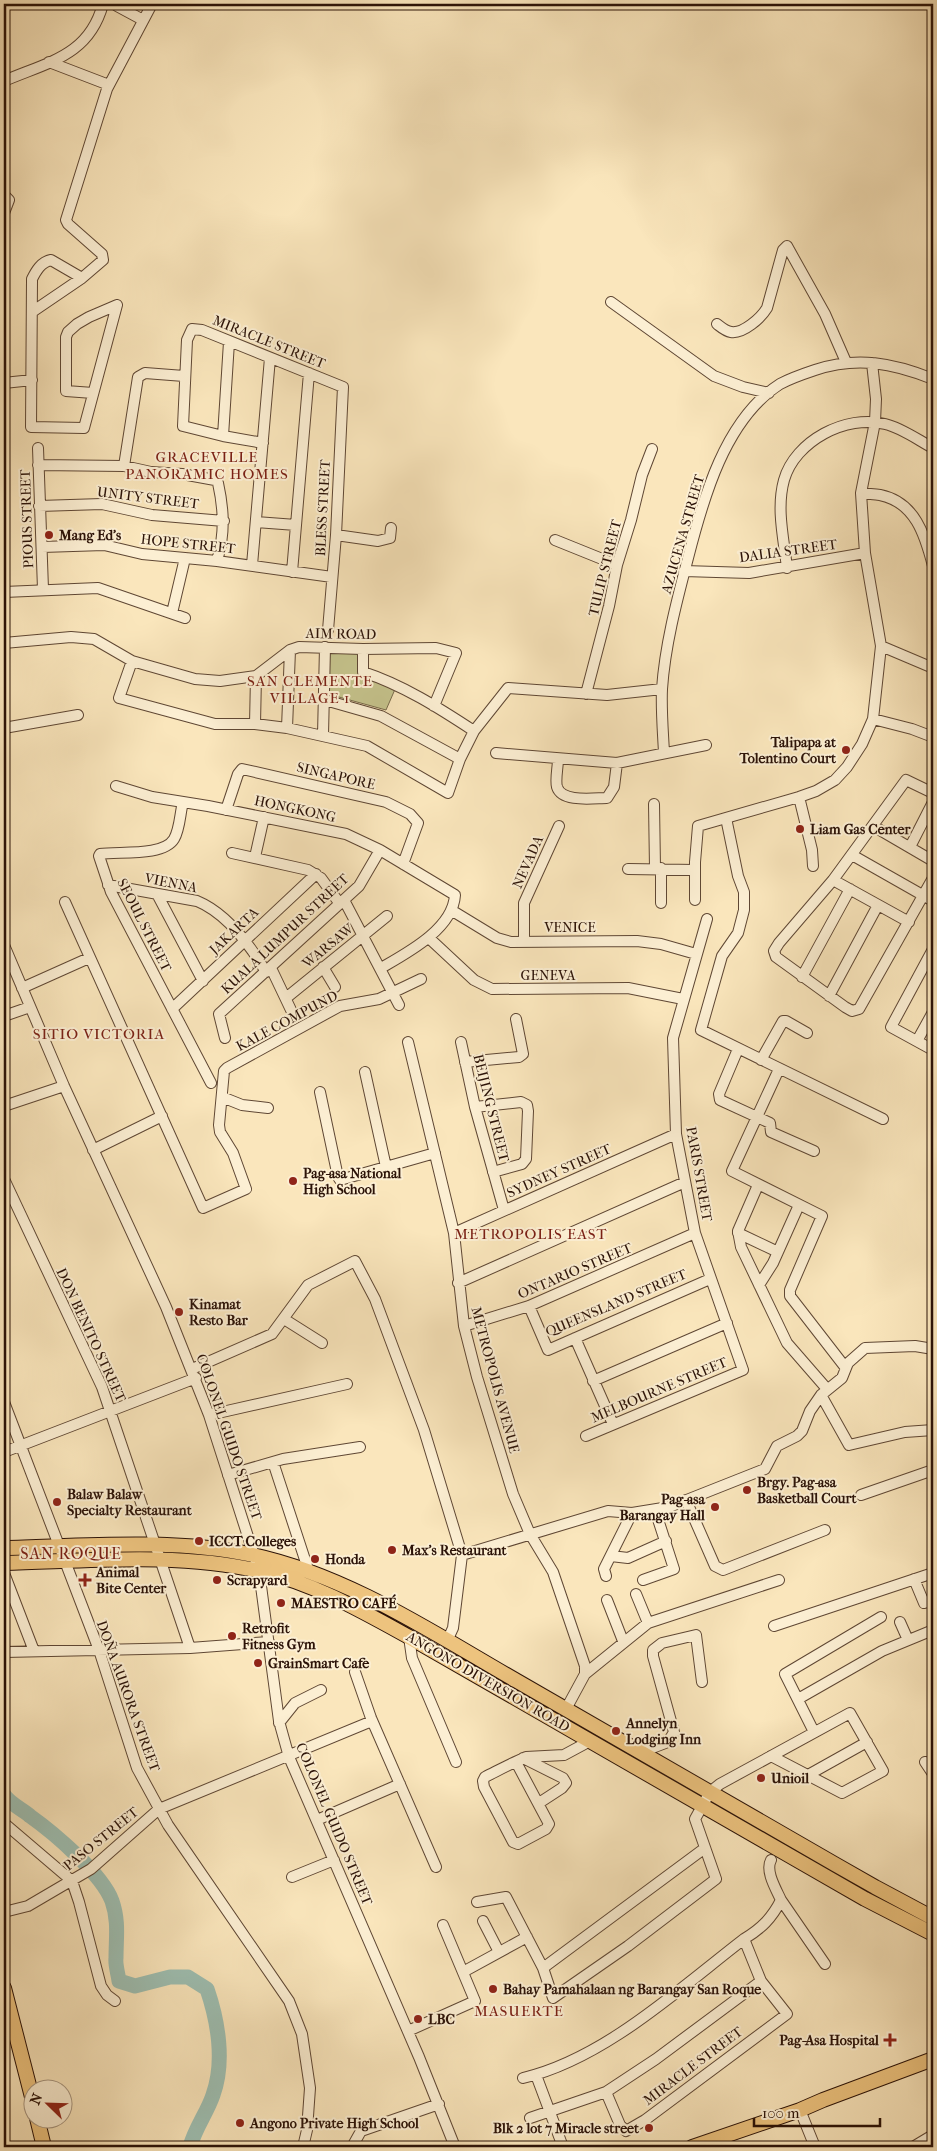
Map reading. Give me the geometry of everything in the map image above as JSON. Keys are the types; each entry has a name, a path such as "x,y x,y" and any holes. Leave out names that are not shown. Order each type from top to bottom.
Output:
{"main road":[{"name":"ANGONO DIVERSION ROAD","path":"4,1548 155,1545 222,1550 255,1556 308,1572 382,1605 897,1900 933,1918"},
{"name":"ANGONO DIVERSION ROAD","path":"4,1563 160,1560 193,1562 259,1571 307,1586 409,1637 873,1904 933,1934"},
{"path":"493,1686 501,1672"},
{"path":"626,1762 638,1751"},
{"path":"4,1988 27,2078"},
{"path":"692,2147 800,2110 933,2059"},
{"path":"38,2128 41,2147"}],"street":[{"path":"4,81 78,48 91,33 103,4"},
{"path":"32,312 82,278 103,260 102,254 68,224 66,220 109,85 152,4"},
{"path":"117,6 143,20"},
{"path":"49,62 109,85"},
{"path":"4,195 9,200 4,213"},
{"path":"717,324 729,332 739,331 763,314 767,308 783,250 786,246 825,314 846,362"},
{"path":"82,278 51,260 45,261 32,280 31,428 84,428 117,305 77,324 66,337 66,391 93,393"},
{"path":"611,302 714,376 743,387 769,393"},
{"name":"MIRACLE STREET","path":"223,436 183,426 187,340 192,329 202,330 343,387"},
{"path":"229,342 223,436 263,443"},
{"path":"252,565 270,358"},
{"name":"AZUCENA STREET","path":"664,753 662,689 684,571 700,514 727,446 746,416 769,393 797,376 846,362 872,363 933,379"},
{"path":"695,900 698,826 799,797 816,791 835,780 847,767 862,744 873,719 881,646 866,553 861,493 875,422 876,399 872,363"},
{"path":"124,466 138,377 145,373 184,376"},
{"path":"292,572 309,373"},
{"path":"4,382 32,380"},
{"name":"BLESS STREET","path":"328,630 336,535 343,387"},
{"path":"787,568 781,522 781,498 784,480 800,452 811,442 854,423 875,422 887,424 933,448"},
{"name":"PIOUS STREET","path":"38,448 43,589"},
{"name":"TULIP STREET","path":"586,694 609,606 617,565 642,475 652,449"},
{"path":"38,465 124,466 151,472 182,474 215,480 218,483 224,521 217,561"},
{"path":"861,493 891,498 913,514 926,541 933,566"},
{"name":"UNITY STREET","path":"39,506 102,504 152,515 224,521"},
{"path":"256,522 296,525"},
{"path":"336,535 378,541 390,538 391,528"},
{"path":"555,540 617,565"},
{"name":"HOPE STREET","path":"42,547 104,545 142,554 252,565 332,576"},
{"name":"DALIA STREET","path":"684,571 749,574 866,553"},
{"path":"172,613 185,558"},
{"path":"4,592 98,588 185,618"},
{"name":"AIM ROAD","path":"4,643 71,637 94,639 132,660 195,680 220,681 256,676 290,650 299,647 363,649 436,648 456,653 434,706"},
{"path":"881,646 933,668"},
{"path":"323,735 325,647"},
{"path":"363,649 362,672 384,679 434,706 474,731"},
{"path":"287,728 290,650"},
{"path":"132,660 119,698 215,724 255,724 287,728 367,746 448,793 460,759 474,731 508,688 607,696 662,689"},
{"path":"255,724 256,676"},
{"path":"325,700 381,716 460,759"},
{"path":"4,728 78,715"},
{"path":"873,719 912,729 933,737"},
{"path":"496,753 558,760 617,763 706,745"},
{"path":"558,760 556,786 562,794 568,797 607,798 614,787 617,763"},
{"name":"SINGAPORE","path":"226,810 238,774 242,769 386,802 410,814 418,823 403,864"},
{"path":"933,794 906,780 833,880 779,942 774,951 776,957 852,1012 859,1009 933,878"},
{"name":"HONGKONG","path":"116,786 152,797 346,834 380,850 455,895 451,910"},
{"path":"799,797 812,850 813,866"},
{"name":"SEOUL STREET","path":"183,802 177,834 173,841 166,846 142,852 100,854 99,859 108,885 211,1083"},
{"path":"910,847 933,802"},
{"path":"654,804 661,903"},
{"path":"255,857 264,817"},
{"path":"726,818 738,876 744,892 744,910 738,933 722,956 701,1030 883,1119"},
{"name":"NEVADA","path":"524,941 524,903 560,826"},
{"path":"873,826 933,861"},
{"name":"KUALA LUMPUR STREET","path":"225,1038 219,1014 359,886 380,850"},
{"path":"232,853 308,870 321,878 342,902 364,934 399,1005"},
{"path":"852,854 933,901"},
{"path":"628,869 695,870"},
{"name":"JAKARTA","path":"172,1009 316,874"},
{"path":"833,880 909,922"},
{"name":"VIENNA","path":"108,885 204,904 245,940 268,970 286,998 291,1010"},
{"path":"802,977 850,889"},
{"path":"156,894 202,980"},
{"path":"65,902 203,1208 246,1189 233,1153 220,1132 222,1097 242,1105 268,1108"},
{"path":"829,996 878,905"},
{"path":"381,968 430,938 451,910"},
{"name":"VENICE","path":"451,910 497,938 511,942 637,941 661,944 696,954"},
{"name":"WARSAW","path":"286,998 388,916"},
{"name":"PARIS STREET","path":"706,919 673,1038 676,1134 695,1233 743,1370"},
{"name":"GENEVA","path":"430,938 474,980 492,988 628,988 684,999"},
{"name":"COLONEL GUIDO STREET","path":"4,948 9,971 22,988 64,1086 166,1307 194,1373 259,1571 279,1723 289,1757 408,2031 455,2147"},
{"path":"933,949 892,1027 933,1050"},
{"path":"22,988 89,958"},
{"path":"324,967 335,987"},
{"name":"KALE COMPUND","path":"222,1097 224,1071 340,1006 356,1002 369,1002 421,979"},
{"path":"4,1016 30,1007"},
{"path":"917,1041 933,1012"},
{"path":"465,1062 519,1057 523,1054 516,1019"},
{"path":"762,1060 783,1021 807,1033"},
{"name":"METROPOLIS AVENUE","path":"408,1042 454,1233 464,1326 512,1494 530,1534 553,1572 585,1666 585,1674"},
{"name":"BEIJING STREET","path":"461,1042 475,1107 504,1210"},
{"path":"738,1049 718,1094 720,1100 770,1123 771,1132 814,1151"},
{"path":"779,1069 732,1171 822,1216 790,1290 790,1296 845,1367"},
{"path":"365,1072 386,1167"},
{"path":"4,1106 64,1086"},
{"path":"320,1092 340,1180 435,1153"},
{"path":"475,1107 521,1102 526,1105 528,1111 526,1159 522,1164 493,1172"},
{"path":"93,1150 162,1116"},
{"name":"SYDNEY STREET","path":"454,1233 676,1134"},
{"name":"DON BENITO STREET","path":"4,1179 102,1387 190,1648"},
{"path":"458,1283 685,1182"},
{"path":"758,1185 741,1222 738,1233 741,1247 788,1343 824,1392 849,1445 905,1432 933,1430"},
{"path":"759,1285 778,1252 799,1205"},
{"name":"ONTARIO STREET","path":"464,1326 529,1306 695,1233"},
{"path":"738,1233 778,1252"},
{"path":"4,1452 111,1411 194,1373 272,1334 308,1286 355,1261 375,1299 424,1430 462,1555 452,1628 447,1641"},
{"name":"QUEENSLAND STREET","path":"529,1306 548,1350 710,1279"},
{"path":"284,1319 322,1343"},
{"path":"593,1380 727,1323"},
{"path":"575,1338 613,1424"},
{"path":"462,1555 608,1511 632,1513 655,1510 765,1469 777,1446 797,1436 802,1431 810,1411 824,1392 842,1378 845,1367 865,1348 914,1346 933,1349"},
{"name":"MELBOURNE STREET","path":"586,1436 743,1370"},
{"path":"209,1415 347,1384"},
{"name":"DOÑA AURORA STREET","path":"4,1402 99,1650 129,1747 143,1780 159,1809 289,2001 302,2034 310,2088 307,2130 303,2147"},
{"path":"228,1475 273,1462 360,1448"},
{"path":"273,1462 308,1572"},
{"path":"861,1495 933,1470"},
{"path":"686,1500 715,1566 723,1570 825,1530"},
{"path":"643,1580 674,1568 655,1510"},
{"path":"606,1576 604,1568 632,1513"},
{"path":"611,1556 628,1558 666,1541"},
{"path":"774,1626 933,1572"},
{"path":"4,1573 34,1651"},
{"path":"914,1579 924,1603 933,1600"},
{"path":"566,1709 585,1674 648,1623 779,1580"},
{"path":"636,1594 648,1623"},
{"path":"607,1600 624,1641"},
{"path":"814,1732 785,1674 881,1617"},
{"path":"900,1622 908,1640"},
{"path":"798,1699 882,1651 933,1630"},
{"path":"638,1751 647,1750 668,1742 674,1732 653,1650 662,1643 696,1635 702,1682"},
{"path":"409,1637 412,1658 456,1762"},
{"path":"4,1652 190,1648 269,1642"},
{"path":"355,1672 372,1721 436,1867"},
{"path":"279,1723 295,1703 321,1690"},
{"path":"476,1902 506,1897 542,1968 553,1998 628,1946 716,1879 695,1819 710,1792 734,1775 850,1713 883,1771 842,1793 771,1756"},
{"name":"PASO STREET","path":"4,1912 28,1906 74,1880 90,1869 159,1809 204,1789 289,1757 372,1721"},
{"path":"519,1760 548,1821 548,1826 520,1844 515,1844 482,1783 485,1778 519,1760 534,1755 564,1754 590,1741"},
{"path":"808,1775 867,1742"},
{"path":"519,1760 563,1778 566,1783 562,1788 539,1803"},
{"path":"925,1762 933,1774"},
{"path":"317,1820 400,1784"},
{"path":"4,1823 74,1880 101,1986 115,2001"},
{"path":"542,1968 705,1848"},
{"path":"292,1877 334,1860"},
{"path":"771,1860 768,1865 769,1870 781,1900 825,1964"},
{"path":"523,2078 536,2075 573,2060 627,2030 744,1939 761,1929 775,1913 781,1900"},
{"path":"483,1921 499,1952"},
{"path":"408,2031 475,2000 443,1926"},
{"path":"463,1972 527,1937"},
{"path":"530,2118 606,2092 656,2059 761,1981 744,1939"},
{"name":"MIRACLE STREET","path":"606,2092 620,2125 626,2131 645,2120 679,2092 787,2014 761,1981"},
{"path":"536,2075 562,2147"},
{"path":"352,2147 361,2131 439,2104"},
{"path":"800,2110 815,2147"},
{"path":"913,2147 933,2135"}],"shaded area":[{"path":"327,651 360,654 359,674 396,687 386,710 328,694"}],"waterway":[{"path":"4,1795 52,1833 76,1855 107,1890 116,1916 116,1963 119,1981 135,1986 170,1977 188,1977 207,1989 217,2028 219,2069 213,2095 190,2147"}],"place":[{"name":"Mang Ed's","path":"49,535"},
{"name":"Talipapa at Tolentino Court","path":"846,750"},
{"name":"Liam Gas Center","path":"800,829"},
{"name":"Pag-asa National High School","path":"293,1181"},
{"name":"Kinamat Resto Bar","path":"179,1312"},
{"name":"Brgy. Pag-asa Basketball Court","path":"747,1490"},
{"name":"Balaw Balaw Specialty Restaurant","path":"57,1502"},
{"name":"Pag-asa Barangay Hall","path":"715,1507"},
{"name":"ICCT Colleges","path":"199,1541"},
{"name":"Max's Restaurant","path":"392,1550"},
{"name":"Honda","path":"315,1559"},
{"name":"Animal Bite Center","path":"85,1580"},
{"name":"Scrapyard","path":"217,1580"},
{"name":"MAESTRO CAFÉ","path":"281,1603"},
{"name":"Retrofit Fitness Gym","path":"232,1636"},
{"name":"GrainSmart Cafe","path":"258,1663"},
{"name":"Annelyn Lodging Inn","path":"616,1731"},
{"name":"Unioil","path":"761,1778"},
{"name":"Bahay Pamahalaan ng Barangay San Roque","path":"493,1989"},
{"name":"LBC","path":"418,2019"},
{"name":"Pag-Asa Hospital","path":"890,2040"},
{"name":"Angono Private High School","path":"240,2123"},
{"name":"Blk 2 lot 7 Miracle street","path":"649,2128"}],"district":[{"name":"GRACEVILLE PANORAMIC HOMES","path":"207,466"},
{"name":"SAN CLEMENTE VILLAGE 1","path":"310,690"},
{"name":"SITIO VICTORIA","path":"99,1034"},
{"name":"METROPOLIS EAST","path":"531,1234"},
{"name":"SAN ROQUE","path":"71,1553"},
{"name":"MASUERTE","path":"519,2011"}]}
